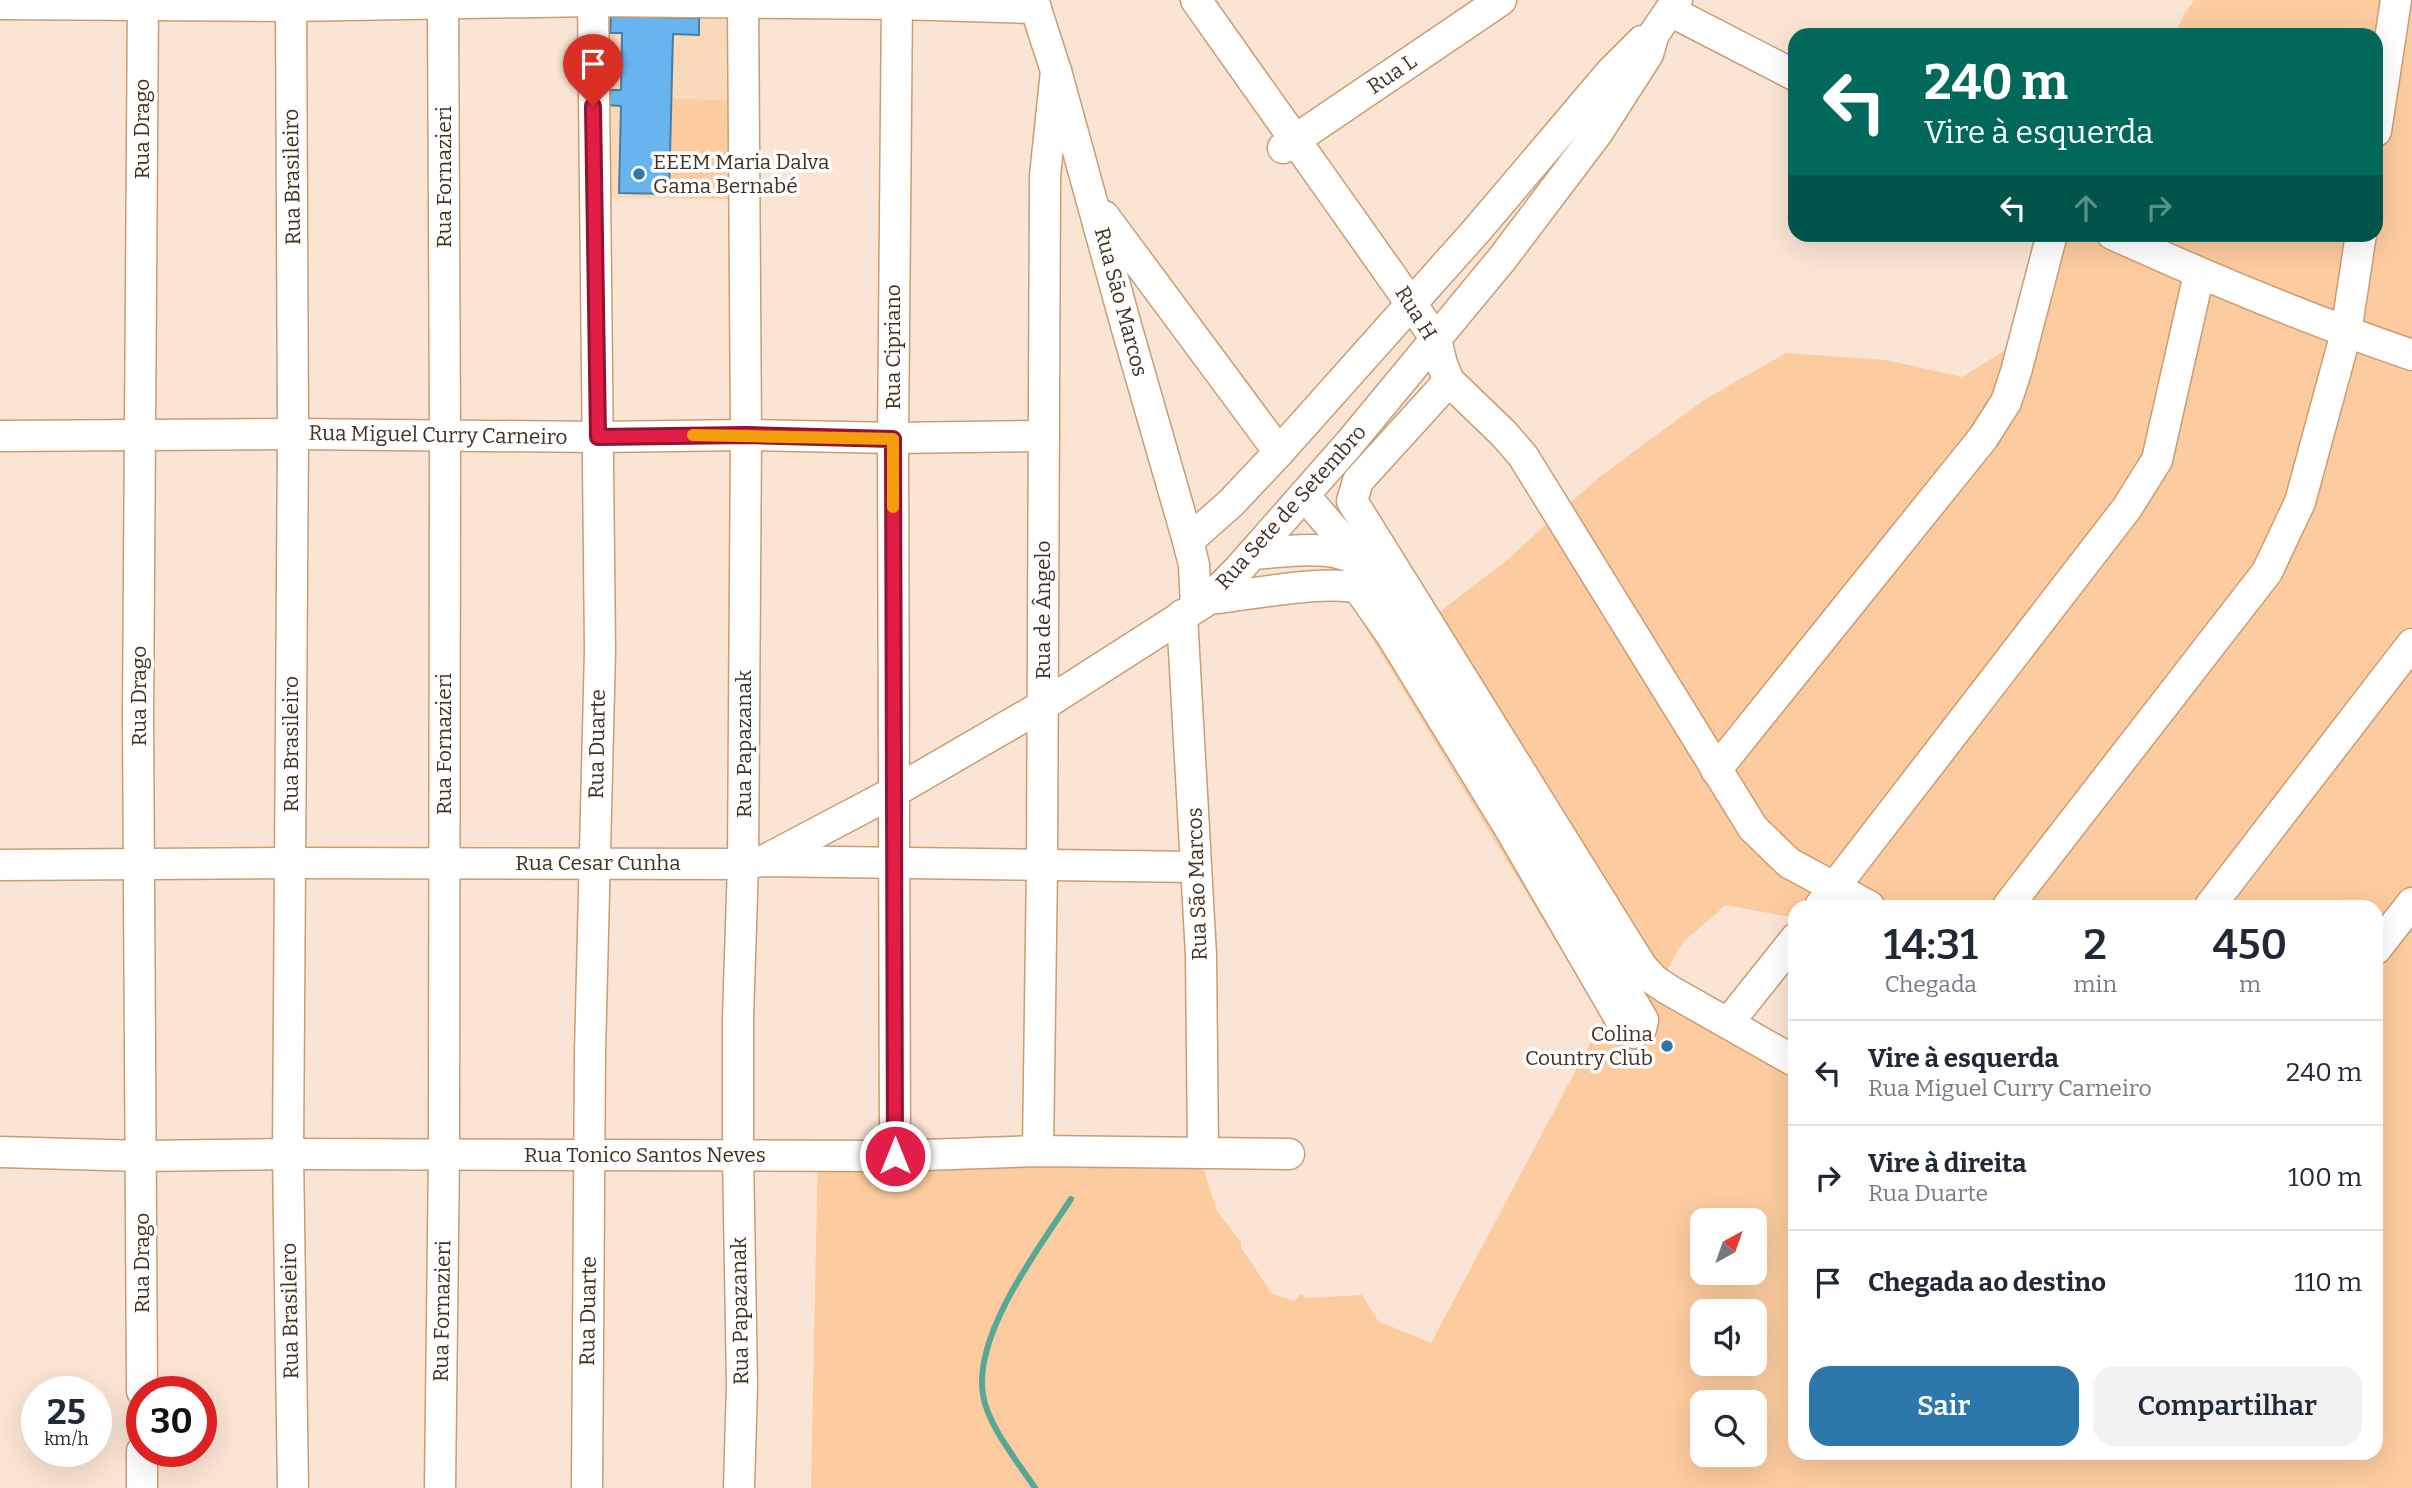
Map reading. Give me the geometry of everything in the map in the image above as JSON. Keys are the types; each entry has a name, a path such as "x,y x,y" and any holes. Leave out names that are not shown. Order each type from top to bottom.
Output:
{"street":[{"name":"Rua L","path":"1290,144 1502,0"},
{"path":"2383,85 2396,0"},
{"name":"Rua Fornazieri","path":"440,1488 444,1154 443,1"},
{"name":"Rua Duarte","path":"587,1488 594,863 600,650 593,1"},
{"path":"0,4 743,1 1034,4"},
{"name":"Rua Papazanak","path":"739,1488 742,1385 738,1018 753,862 743,1"},
{"name":"Rua H","path":"1184,1 1290,144 1368,268 1405,310 1438,360 1523,456 1753,828 1828,897"},
{"name":"Rua Cipriano","path":"895,1156 892,793 897,2"},
{"name":"Rua Drago","path":"142,1376 139,864 143,3"},
{"name":"Rua Brasileiro","path":"290,3 293,434 288,1154 293,1488"},
{"name":"Rua São Marcos","path":"1034,4 1094,202 1127,329 1188,541 1195,577 1195,867 1201,955 1203,1152"},
{"path":"1188,541 1231,503 1279,452 1477,230 1611,72 1667,15 1788,72"},
{"name":"Rua Sete de Setembro","path":"753,862 892,793 1042,706 1196,607 1308,499 1438,360 1502,259 1598,132 1648,54 1667,15"},
{"name":"Rua de Ângelo","path":"1038,1151 1045,176 1056,71"},
{"path":"1094,202 1279,452"},
{"path":"1716,770 1983,438 2000,411 2016,372 2050,242"},
{"path":"2129,242 2199,274 2412,355"},
{"path":"2013,900 2267,572 2300,502 2346,332 2360,242"},
{"path":"1828,897 2127,508 2157,460 2199,274"},
{"path":"1438,360 1358,481 1352,501 1642,967 1654,980 1788,1057"},
{"name":"Rua Miguel Curry Carneiro","path":"0,436 746,435 893,439 1044,436"},
{"path":"1196,607 1331,585 1359,589 1510,829 1626,1029 1630,1033 1638,1032 1643,1025 1638,1011 1483,759 1384,585 1308,499 1286,551 1283,591"},
{"path":"1253,554 1331,550 1362,562"},
{"path":"2215,900 2412,644"},
{"name":"Rua Cesar Cunha","path":"0,865 893,862 1195,867"},
{"path":"2383,940 2412,903"},
{"path":"1728,1023 1788,948"},
{"name":"Rua Tonico Santos Neves","path":"0,1152 142,1156 895,1156 1038,1151 1289,1154"},
{"path":"142,1467 142,1488"}],"shaded area":[{"path":"2195,0 2412,0 2412,1488 811,1488 818,1149 1194,1139 1217,1211 1241,1242 1241,1247 1272,1294 1294,1301 1301,1294 1306,1298 1362,1295 1378,1321 1431,1343 1603,1019 1351,604 1398,591 1424,624 1507,560 1598,478 1704,400 1786,353 1886,360 1962,377 2012,346 2033,242 2383,242 2383,28 2178,28 2185,12"},
{"path":"611,16 731,17 729,199 608,198"},
{"path":"670,99 731,100 729,199 669,198"}],"building":[{"path":"611,16 699,18 699,35 673,34 669,194 619,193 621,106 607,105 608,90 621,90 622,33 610,33"}],"waterway":[{"path":"1035,1488 991,1419 983,1395 983,1371 988,1346 1011,1292 1071,1199"}],"slow traffic":[{"path":"693,435 893,439 893,507"}],"place":[{"name":"EEEM Maria Dalva Gama Bernabé","path":"639,174"},
{"name":"Colina Country Club","path":"1667,1046"}],"route":[{"path":"593,106 598,437 746,435 893,439 895,1156"}]}
